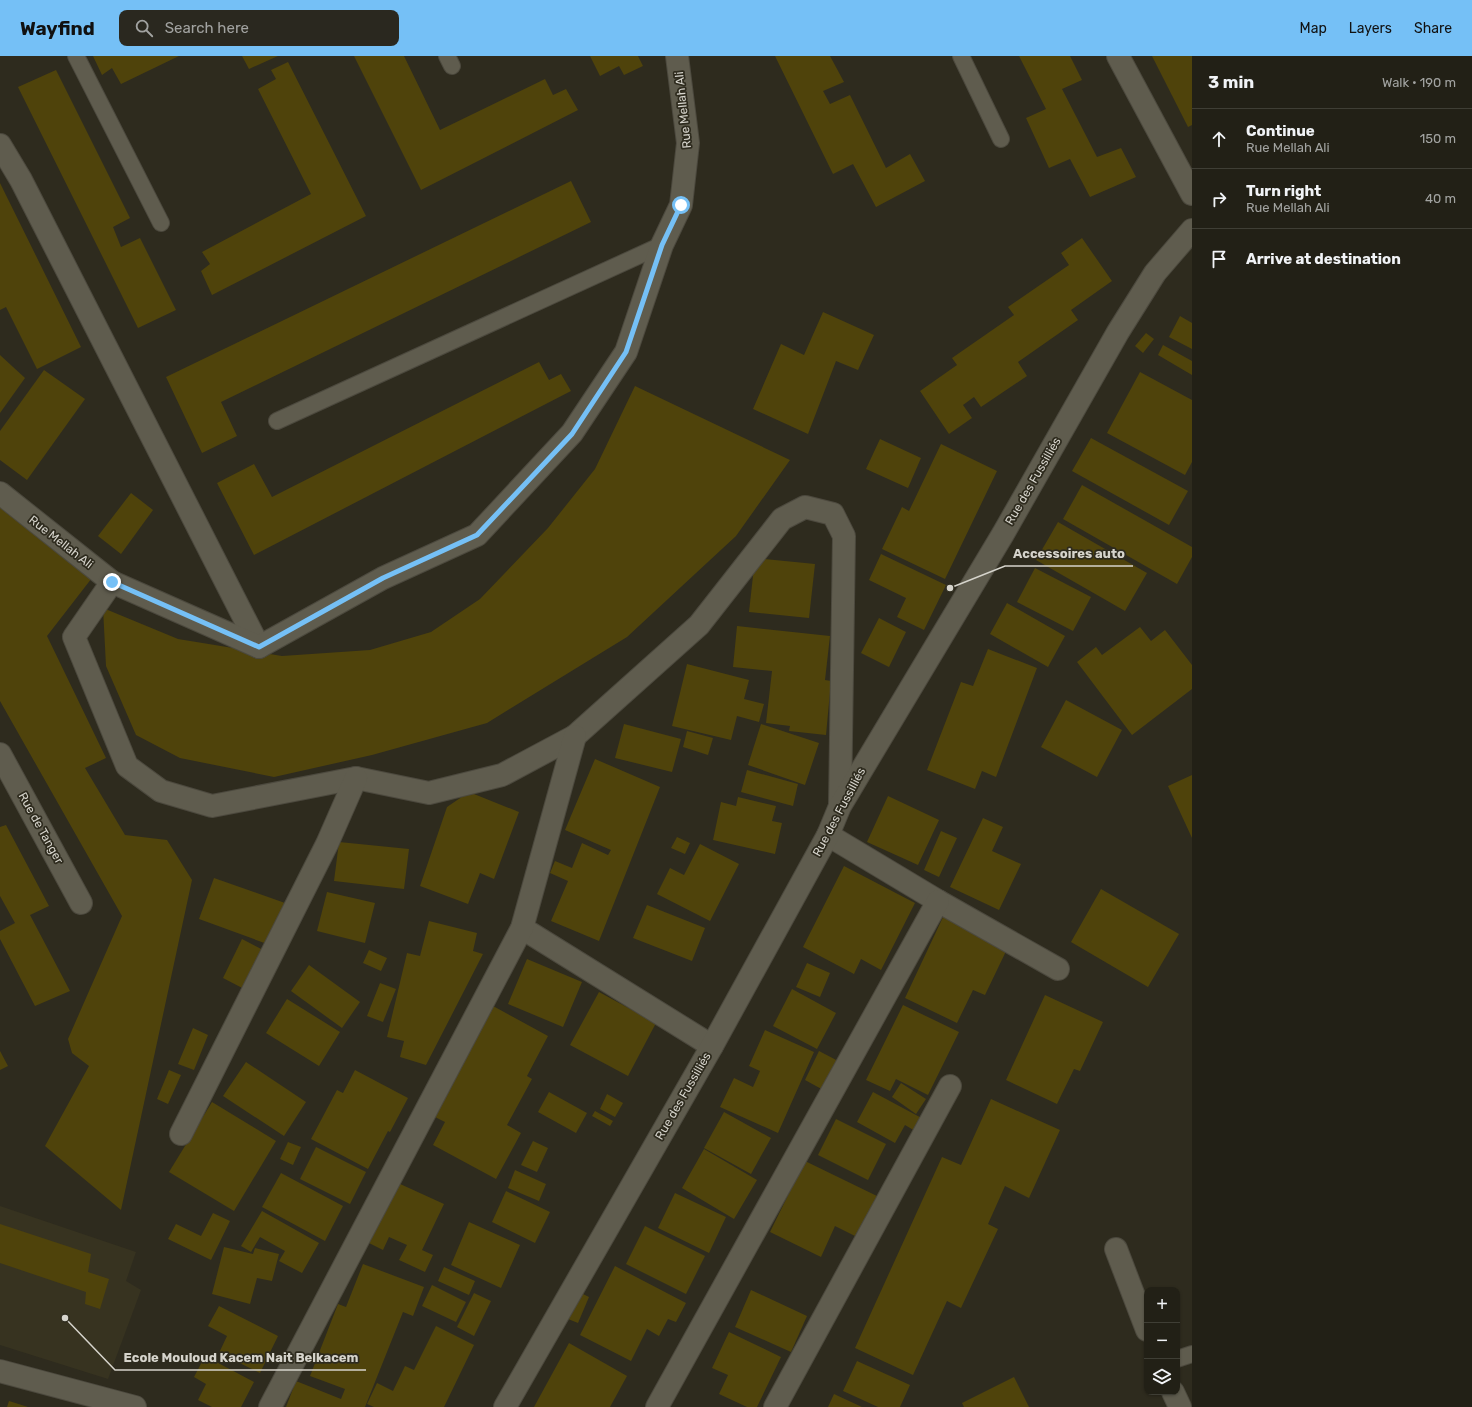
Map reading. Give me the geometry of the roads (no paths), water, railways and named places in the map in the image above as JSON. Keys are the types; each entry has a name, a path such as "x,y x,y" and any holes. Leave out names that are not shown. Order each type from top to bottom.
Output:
{"street":[{"name":"Rue Mellah Ali","path":"0,493 112,582 259,647 383,578 477,535 572,434 626,352 662,245 681,205 688,144 677,56"},
{"path":"1118,56 1192,194"},
{"path":"0,145 22,180 259,647"},
{"name":"Rue des Fussilliés","path":"505,1407 712,1046 828,835 840,806 1003,534 1126,319 1155,273 1192,230"},
{"path":"112,582 74,637 127,766 161,791 212,806 356,778 429,793 502,775 575,736 699,625 782,518 805,507 832,514 844,536 840,806"},
{"path":"270,1407 522,928 575,736"},
{"name":"Rue de Tanger","path":"0,754 81,903"},
{"path":"181,1134 327,844 356,778"},
{"path":"828,835 1058,969"},
{"path":"658,1407 938,900"},
{"path":"522,928 712,1046"},
{"path":"775,1407 950,1086"},
{"path":"1116,1249 1144,1323"},
{"path":"0,1371 135,1407"},
{"path":"1174,1395 1180,1407"}],"lane":[{"path":"76,56 161,223"},
{"path":"961,56 1001,139"},
{"path":"277,421 662,245"},
{"path":"1180,1358 1192,1354"}],"place":[{"name":"Accessoires auto","path":"950,588"},
{"name":"Ecole Mouloud Kacem Nait Belkacem","path":"65,1318"}]}
